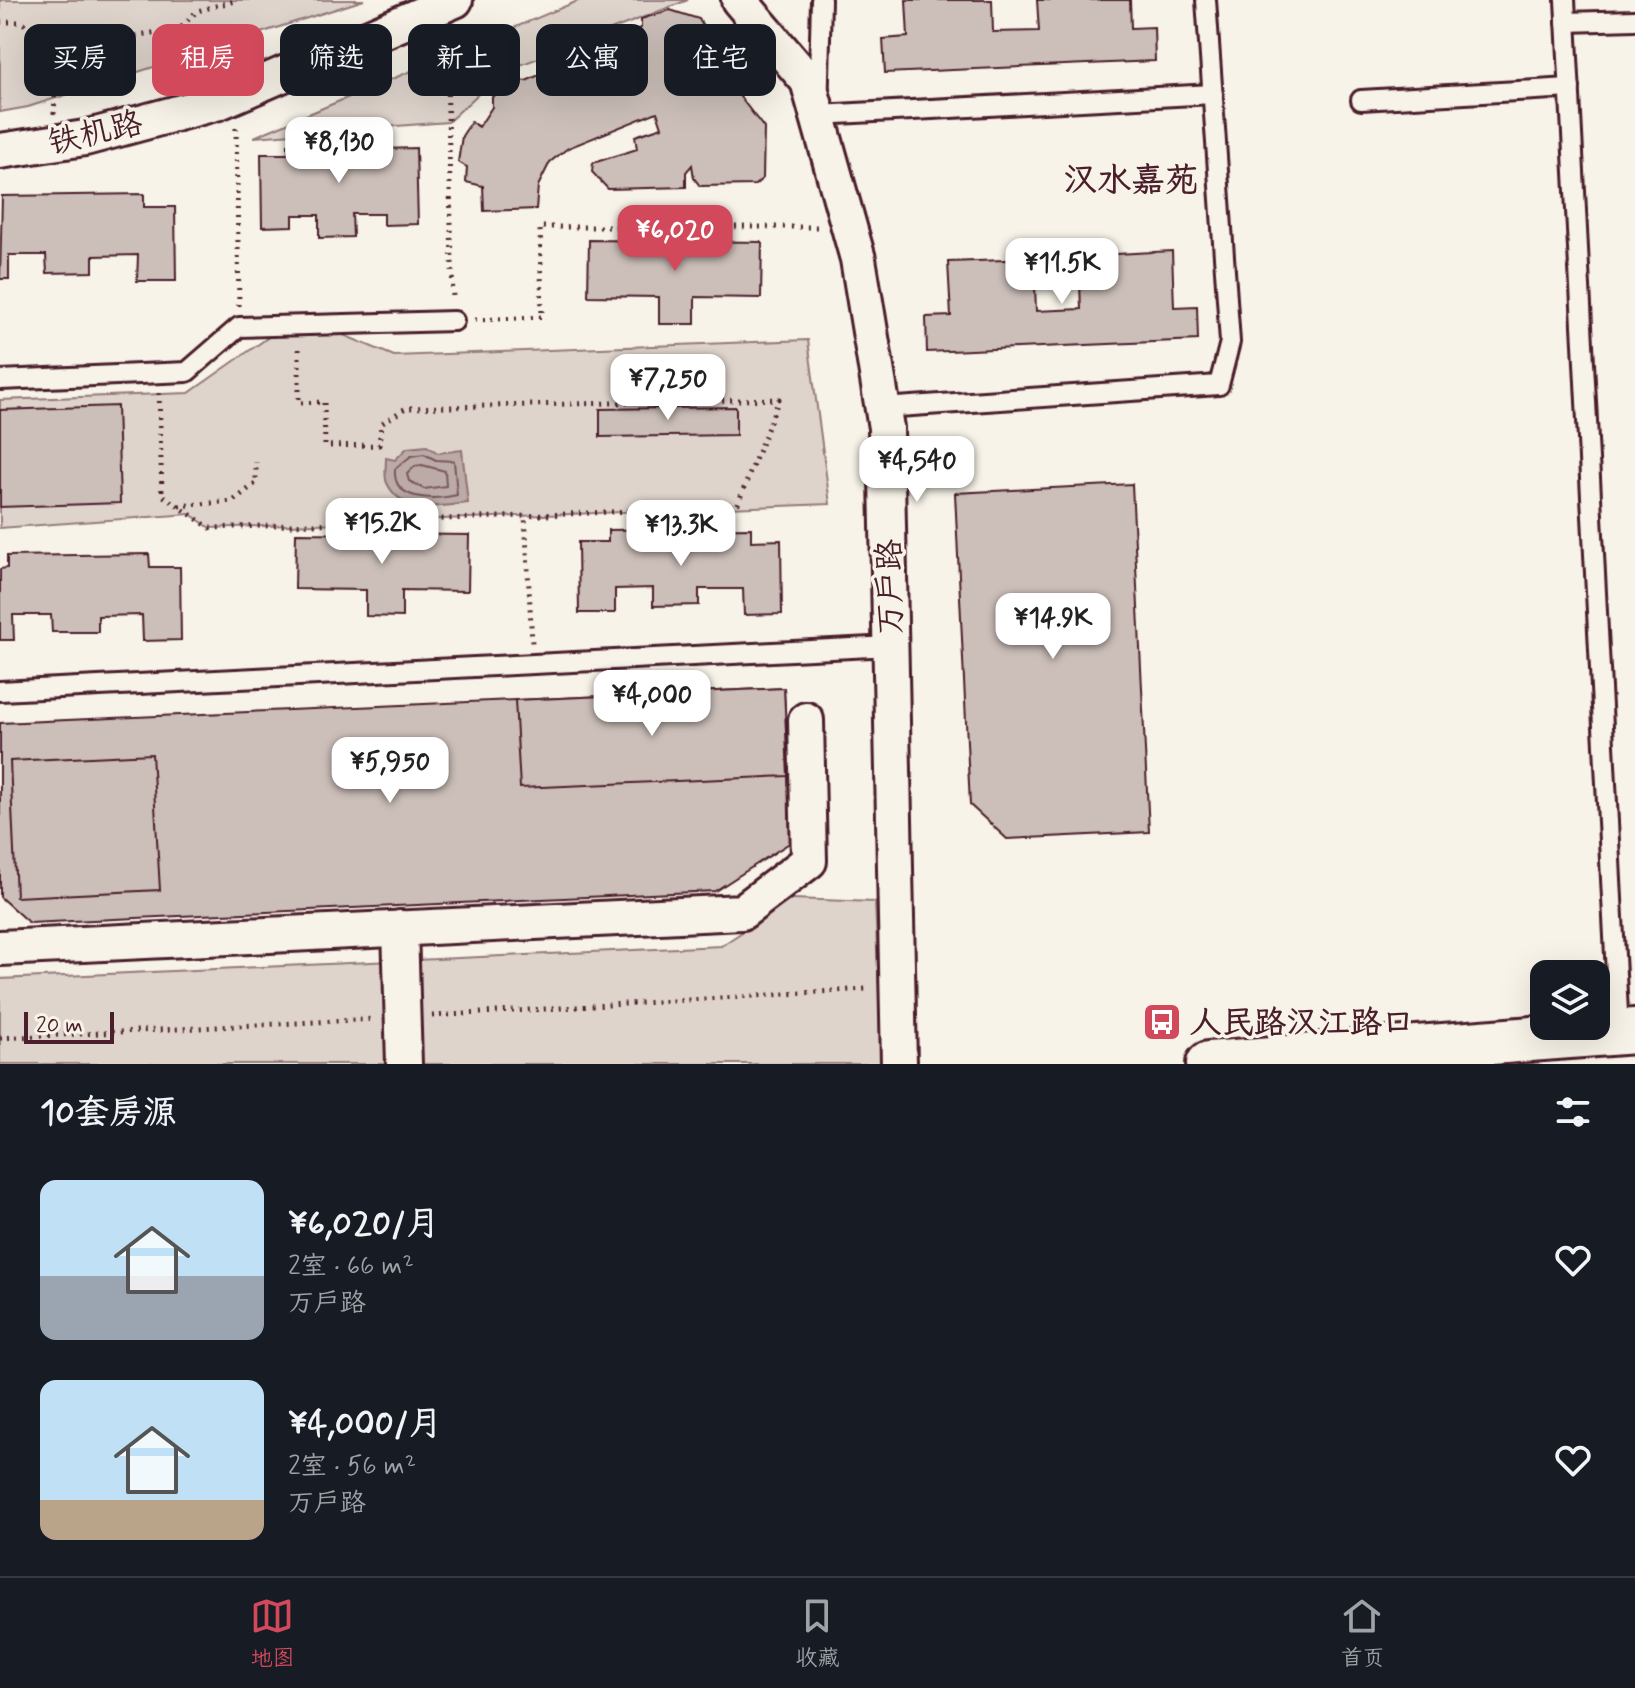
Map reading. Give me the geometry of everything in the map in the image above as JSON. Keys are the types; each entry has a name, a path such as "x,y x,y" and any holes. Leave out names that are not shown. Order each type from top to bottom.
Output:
{"main road":[{"path":"1209,1064 1627,1032"}],"street":[{"name":"万户路","path":"739,0 808,81 858,259 883,408 886,428 899,1064"},
{"name":"铁机路","path":"264,82 450,2"},
{"name":"铁机路","path":"0,151 85,138 232,96"},
{"path":"0,948 742,912 809,861 806,720"},
{"path":"400,928 404,1064"}],"lane":[{"path":"821,0 818,115 1213,94"},
{"path":"883,408 1219,385 1230,342 1206,0"},
{"path":"1565,0 1627,1032"},
{"path":"1566,22 1635,20"},
{"path":"1361,100 1570,88"},
{"path":"0,380 187,372 239,327 454,321"},
{"path":"0,691 891,646"}],"path":[{"path":"136,35 179,29 197,11 238,0"},
{"path":"450,2 454,321 542,317 540,227 849,227"},
{"path":"0,22 24,24"},
{"path":"52,143 55,96"},
{"path":"235,96 239,327"},
{"path":"159,373 162,495 210,528 737,506 779,399 406,408 381,424 379,445 325,446 324,402 299,403 299,325"},
{"path":"178,507 233,501 256,483 256,462"},
{"path":"525,516 533,664"},
{"path":"0,1038 403,1018 898,987"}],"shaded area":[{"path":"0,0 364,0 280,24 280,27 264,32 264,24 152,24 152,68 136,73 136,24 24,24 24,96 63,96 0,112"},
{"path":"580,0 688,0 626,24 536,24 536,59 520,65 520,25"},
{"path":"408,72 408,96 476,96 448,122 254,137 352,96 392,96 392,79"},
{"path":"336,332 394,356 808,340 830,504 210,528 190,514 0,528 0,400 189,393 273,334"},
{"path":"792,899 875,902 882,1064 0,1064 0,979 721,946"}],"water":[{"path":"427,446 438,453 462,450 468,503 423,506 402,500 394,493 386,481 386,458 395,460 407,448"}],"building":[{"path":"906,0 992,0 993,32 1039,31 1037,0 1130,0 1131,28 1154,27 1155,61 885,73 883,39 908,37"},
{"path":"670,10 699,19 702,24 664,24 664,96 739,96 764,128 763,178 755,185 700,186 694,178 692,165 686,172 686,187 608,189 592,172 593,163 637,149 635,136 662,127 657,112 568,148 550,162 538,186 536,209 484,211 483,186 466,182 467,167 458,162 462,136 471,122 479,127 492,107 492,97 520,96 520,80 536,77 536,96 648,96 648,24 641,24 641,19"},
{"path":"383,142 383,149 416,148 418,224 384,225 384,214 352,214 353,237 319,238 319,215 293,215 293,226 262,227 261,154 288,154 288,144"},
{"path":"144,194 144,207 175,207 176,281 137,281 138,255 93,256 93,272 47,273 46,255 9,255 9,279 0,279 2,196"},
{"path":"589,240 762,242 761,298 695,297 695,324 659,324 659,297 588,296"},
{"path":"1172,251 1174,307 1197,306 1198,340 927,352 926,317 951,316 948,262 1034,259 1036,311 1081,309 1079,256"},
{"path":"117,406 120,503 0,507 0,410"},
{"path":"736,407 736,435 600,437 600,409"},
{"path":"1132,484 1149,832 1007,839 970,805 955,493"},
{"path":"751,528 751,541 781,540 782,614 744,615 743,589 699,589 699,605 653,606 653,588 615,589 615,613 579,613 578,542 608,542 608,530"},
{"path":"296,533 469,535 468,591 402,590 402,617 366,616 366,590 295,589"},
{"path":"149,554 150,567 180,567 181,640 143,641 142,615 98,616 98,632 52,632 51,615 13,615 14,640 0,640 0,569 7,568 7,556"},
{"path":"784,688 791,842 715,891 29,923 0,897 0,723"},
{"path":"784,688 788,776 520,788 515,700"},
{"path":"152,754 160,890 16,897 10,761"}],"place":[{"name":"人民路汉江路口","path":"1162,1022"}],"district":[{"name":"汉水嘉苑","path":"1131,179"}]}
